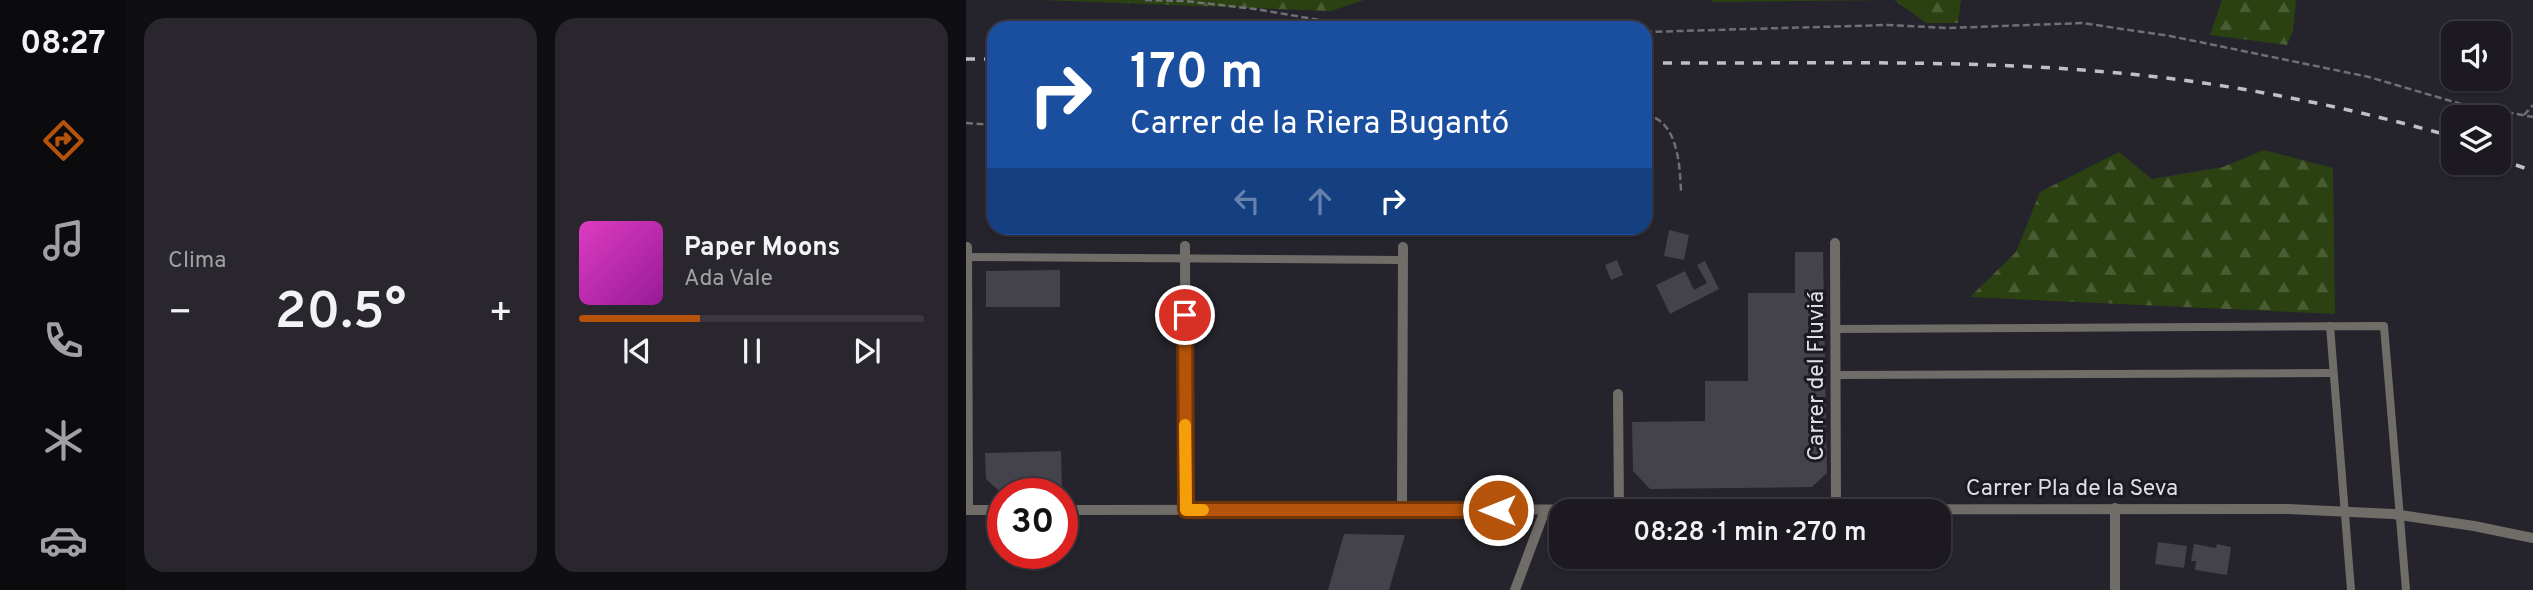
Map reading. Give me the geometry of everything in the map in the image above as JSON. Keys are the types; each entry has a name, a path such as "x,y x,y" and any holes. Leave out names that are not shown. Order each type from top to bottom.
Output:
{"street":[{"name":"Carrer del Fluviá","path":"1835,243 1836,499"},
{"path":"1185,246 1186,510"},
{"path":"1402,509 1403,247"},
{"path":"987,510 967,510 967,254 1403,260"},
{"path":"2330,326 2351,590"},
{"path":"1835,329 2384,326 2406,590"},
{"path":"1836,375 2333,373"},
{"path":"1618,394 1619,499"},
{"name":"Carrer Pla de la Seva","path":"1951,508 2288,509 2400,515 2533,538"},
{"path":"2115,508 2115,590"},
{"name":"Carrer Pla de la Seva","path":"1078,510 1549,510"},
{"path":"1516,590 1545,510"}],"path":[{"path":"1145,0 1185,1 1255,9 1325,21"},
{"path":"1652,32 1887,25 1948,28 2082,23 2170,36 2266,55 2369,77 2461,104 2533,117"},
{"path":"2524,115 2533,105"},
{"path":"1652,116 1662,121 1671,137 1679,161 1681,192"},
{"path":"966,123 987,124"}],"green space":[{"path":"1041,0 1364,0 1331,11"},
{"path":"1710,0 1894,0 1713,2"},
{"path":"1894,0 1961,0 1958,23 1926,23"},
{"path":"2222,0 2296,0 2293,31 2287,45 2210,35"},
{"path":"2264,150 2333,168 2335,314 1970,297 2016,252 2040,192 2119,152 2152,179 2223,167"}],"building":[{"path":"1669,230 1689,235 1684,260 1664,256"},
{"path":"1795,252 1823,252 1827,473 1812,487 1650,489 1633,471 1632,422 1705,421 1705,381 1748,381 1748,293 1795,293"},
{"path":"1617,260 1623,275 1611,280 1605,265"},
{"path":"1705,261 1719,289 1670,314 1656,285 1685,271 1694,290 1707,283 1697,265"},
{"path":"1060,270 1060,307 986,307 986,271"},
{"path":"1061,451 1062,478 987,480 985,453"},
{"path":"1344,534 1405,535 1389,590 1328,590"},
{"path":"2158,542 2187,546 2184,568 2155,564"},
{"path":"2194,544 2216,548 2217,544 2231,547 2227,575 2195,570 2196,561 2191,561"}],"railway":[{"path":"966,59 987,59"},
{"path":"1652,63 1910,63 2108,72 2174,79 2280,96 2350,110 2441,134"},
{"path":"2511,163 2533,171"}],"slow traffic":[{"path":"1185,425 1186,510 1203,510"}],"route":[{"path":"1185,315 1186,510 1498,510"}]}
